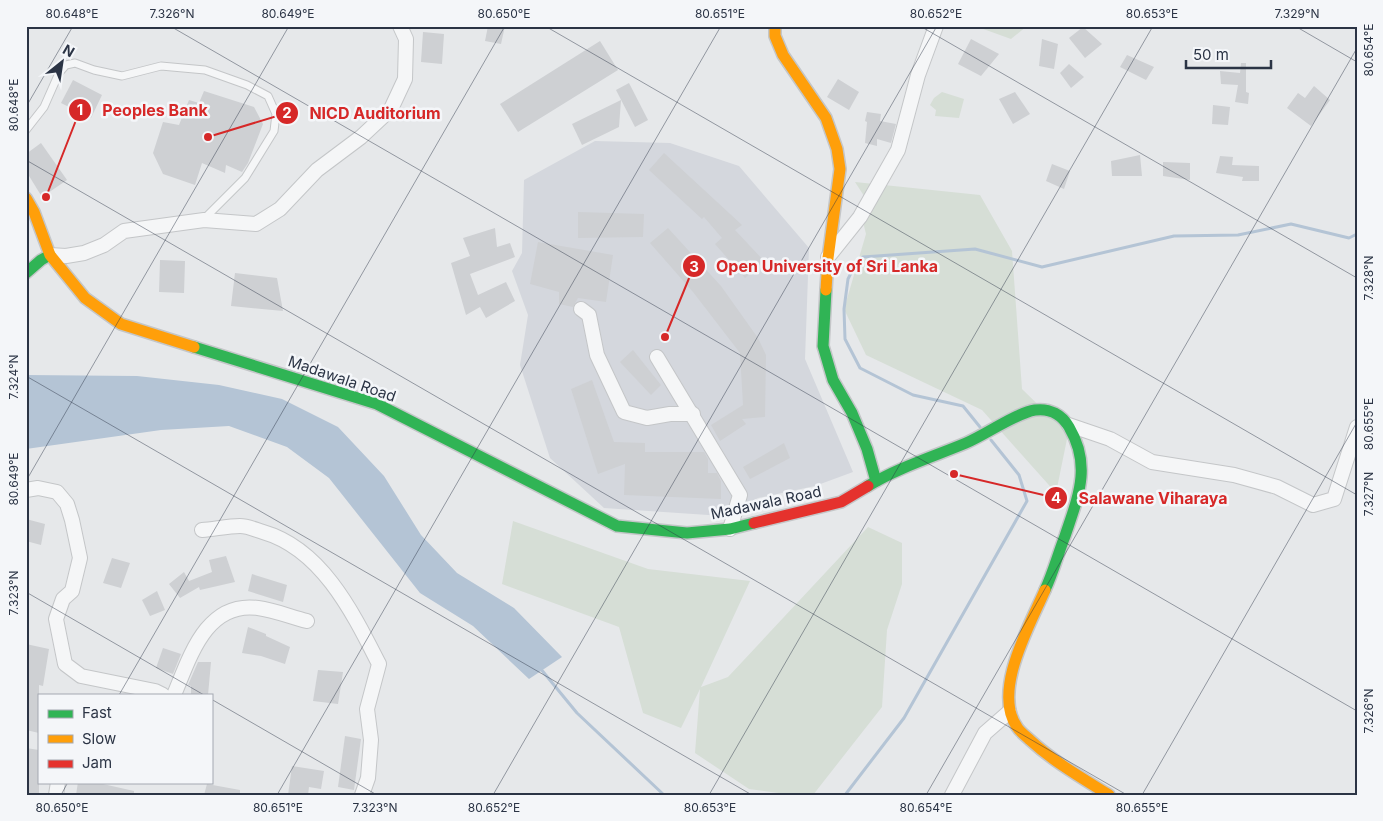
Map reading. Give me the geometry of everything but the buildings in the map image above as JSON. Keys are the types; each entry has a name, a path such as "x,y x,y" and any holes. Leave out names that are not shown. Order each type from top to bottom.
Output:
{"main road":[{"path":"775,26 775,36 783,55 826,118 837,149 840,169 828,258 823,346 833,380 852,413 867,449 876,480"},
{"name":"Madawala Road","path":"26,198 34,212 50,255 85,298 121,324 378,404 618,526 687,533 730,529 841,502 876,480 973,440 1006,422 1035,410 1056,413 1064,418 1069,425"},
{"path":"26,273 50,255"},
{"path":"1069,425 1077,440 1081,456 1081,488 1050,579 1014,665 1008,690 1009,712 1017,728 1047,755 1109,795"}],"street":[{"path":"50,255 66,256 84,253 104,245 124,231 204,220 256,224 280,209 317,170 361,137 391,109 405,79 406,39 400,26"},
{"path":"828,258 860,217 898,150 918,75 936,26"},
{"path":"581,309 589,315 597,354 624,412 646,418 670,414 692,414"},
{"path":"657,357 740,495 730,529"},
{"path":"1069,425 1110,439 1152,462 1234,475 1277,487 1313,505 1334,499 1357,427"},
{"path":"26,490 38,488 57,492 67,504 72,520 80,558 72,591 63,599 56,619 65,664 81,676 155,691 161,694"},
{"path":"202,530 242,526 272,535 298,550 323,571 362,630 379,664 367,709 371,740 368,778 362,795"},
{"path":"174,694 198,640 219,615 231,609 257,608 307,621"},
{"path":"952,795 985,733 1009,712"}],"lane":[{"path":"26,130 44,107 59,73 66,65 75,63 94,70 122,76 160,66 205,70 247,85 268,96 276,114 274,131 245,178 204,220"}],"shaded area":[{"path":"975,26 1027,26 1011,39"},
{"path":"942,92 964,99 959,118 935,116 936,110 930,105 934,98"},
{"path":"595,141 670,143 739,166 809,248 805,359 853,472 815,486 758,498 723,516 604,508 550,458 520,365 528,315 512,271 522,253 524,180"},
{"path":"855,182 980,195 1012,251 1022,389 1068,434 1056,493 982,410 866,355 844,309 866,234 864,226 866,199"},
{"path":"513,521 648,569 750,581 701,687 728,677 868,527 902,543 902,584 887,630 882,707 813,795 793,795 749,789 695,753 700,689 681,728 643,713 619,627 502,584"}],"water":[{"path":"26,375 137,376 219,385 282,399 338,427 384,476 421,535 457,573 514,608 562,657 529,679 473,626 420,593 329,478 287,447 229,426 161,430 26,449"}],"waterway":[{"path":"980,427 963,406 913,395 860,368 845,339 844,309 848,279 856,263 863,257 975,249 1042,267 1174,236 1238,235 1291,224 1349,238 1357,234"},
{"path":"845,795 904,718 1027,501 1019,475 991,440"},
{"path":"540,668 577,713 664,795"}],"traffic: fast":[{"path":"26,273 50,255"},
{"path":"826,290 823,346 833,380 852,413 867,449 876,481"},
{"path":"194,347 377,404 617,526 687,533 730,529 754,523"},
{"path":"868,486 904,468 966,443 1027,412 1046,410 1055,413 1066,423 1076,441 1081,468 1078,495 1045,590"}],"traffic: slow":[{"path":"775,26 775,36 783,55 826,118 837,149 840,169 828,258 826,290"},
{"path":"26,198 34,212 50,255 85,298 121,324 194,347"},
{"path":"1045,590 1016,658 1011,677 1010,712 1018,729 1039,748 1109,795"}],"traffic: jam":[{"path":"754,523 841,502 868,486"}],"place":[{"name":"NICD Auditorium","path":"208,137"},
{"name":"Peoples Bank","path":"46,197"},
{"name":"Open University of Sri Lanka","path":"665,337"},
{"name":"Salawane Viharaya","path":"954,474"}]}
